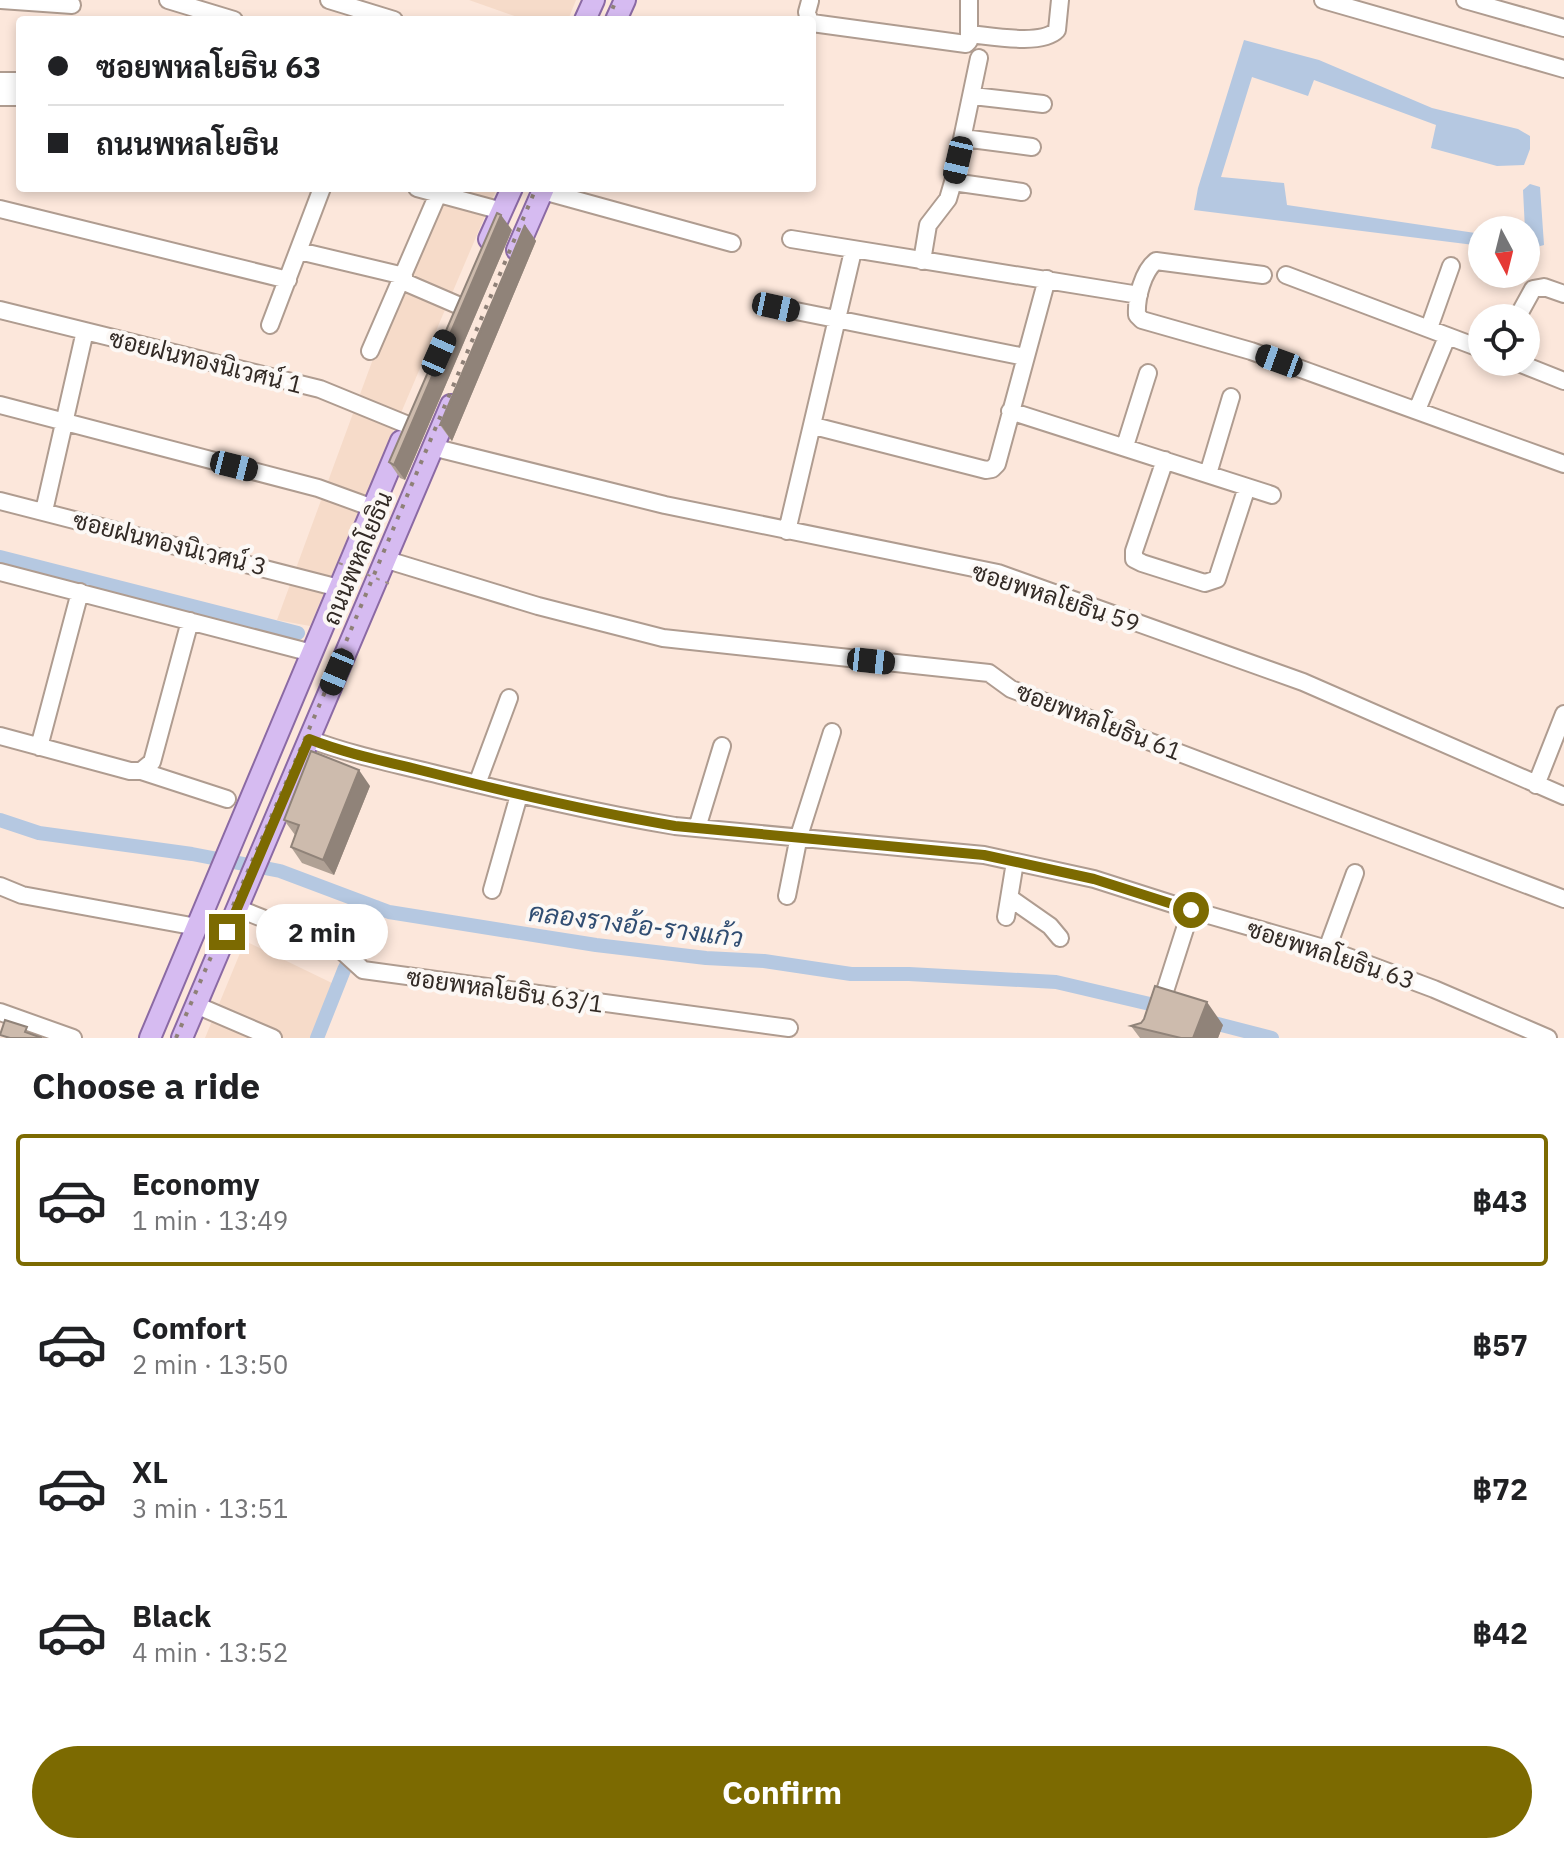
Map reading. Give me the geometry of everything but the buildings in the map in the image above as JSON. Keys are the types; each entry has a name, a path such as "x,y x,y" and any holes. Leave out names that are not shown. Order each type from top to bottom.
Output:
{"main road":[{"path":"484,252 502,211 505,192"},
{"path":"512,262 543,192"},
{"name":"ถนนพหลโยธิน","path":"182,1038 457,390"},
{"name":"ถนนพหลโยธิน","path":"150,1038 410,418"},
{"path":"316,644 345,652"}],"street":[{"path":"1,0 72,5"},
{"path":"168,0 221,16"},
{"path":"329,0 345,13 366,16"},
{"path":"816,23 961,45 968,43 969,0"},
{"path":"969,34 1007,38 1049,37 1057,30 1060,0"},
{"path":"1323,0 1564,69"},
{"path":"1465,0 1564,28"},
{"path":"922,261 928,225 948,199 953,182 979,58"},
{"path":"973,96 1043,104"},
{"path":"963,138 1032,147"},
{"path":"953,182 1022,192"},
{"path":"270,325 321,192"},
{"path":"431,192 502,211"},
{"path":"554,192 732,243"},
{"path":"370,351 438,194"},
{"path":"0,209 288,280"},
{"path":"791,239 1139,295"},
{"path":"299,251 403,279 460,306"},
{"path":"787,531 853,251"},
{"path":"1263,275 1156,261 1149,267 1136,311 1142,320 1251,351 1564,464"},
{"path":"1429,328 1451,266"},
{"path":"1286,275 1468,344"},
{"path":"814,426 992,469 997,464 1047,279"},
{"path":"1525,304 1533,289 1544,287 1564,294"},
{"path":"776,307 1025,357"},
{"name":"ซอยฝนทองนิเวศน์ 1","path":"0,310 320,389 410,418"},
{"path":"44,511 85,331"},
{"path":"1417,410 1447,337"},
{"path":"1540,372 1564,381"},
{"path":"1125,446 1148,373"},
{"path":"1208,474 1231,397"},
{"path":"0,405 318,488 373,508"},
{"path":"1010,411 1272,495"},
{"name":"ซอยพหลโยธิน 59","path":"432,447 787,531 998,573 1303,682 1564,796"},
{"path":"1165,460 1134,551 1134,559 1142,563 1205,583 1217,579 1247,487"},
{"name":"ซอยฝนทองนิเวศน์ 3","path":"0,501 339,588"},
{"name":"ซอยพหลโยธิน 61","path":"384,559 538,606 663,638 989,673 1011,689 1564,899"},
{"path":"0,572 190,621 316,644"},
{"path":"39,747 80,592"},
{"path":"141,771 152,762 190,621"},
{"path":"477,784 509,698"},
{"path":"1536,785 1559,742 1564,714"},
{"path":"787,896 799,836 832,732"},
{"path":"0,736 130,771 141,771 227,799"},
{"name":"ซอยพหลโยธิน 63","path":"309,739 335,749 519,795 626,818 697,828 984,855 1094,879 1327,949 1434,989 1548,1038"},
{"path":"697,828 722,746"},
{"path":"492,890 519,795"},
{"path":"1006,917 1015,862"},
{"path":"1327,949 1355,873"},
{"path":"0,886 22,895 197,927"},
{"path":"1010,898 1050,926 1060,938"},
{"name":"ซอยพหลโยธิน 63/1","path":"237,908 340,949 363,970 789,1028"},
{"path":"1150,1038 1191,910"},
{"path":"196,1005 273,1038"},
{"path":"0,1012 73,1038"}],"path":[{"path":"339,563 390,584"}],"shaded area":[{"path":"469,0 576,0 570,16 515,16"},
{"path":"437,192 495,192 310,626 277,620 373,359 363,356 394,281"},
{"path":"245,941 334,984 313,1038 205,1038"}],"water":[{"path":"1244,40 1319,60 1432,108 1518,129 1530,136 1530,149 1524,165 1497,166 1431,148 1436,125 1314,80 1308,96 1252,77 1221,177 1284,183 1287,205 1468,232 1468,244 1194,210"},
{"path":"1530,184 1540,187 1544,245 1540,246 1540,216 1524,216 1523,190"}],"waterway":[{"path":"0,557 298,633"},
{"name":"คลองรางอ้อ-รางแก้ว","path":"0,820 39,833 192,854 280,871 389,912 596,945 706,958 764,961 851,974 1056,982 1167,1008"},
{"path":"317,1038 344,970 376,907"},
{"name":"คลองรางอ้อ-รางแก้ว","path":"1206,1021 1272,1038"}],"railway":[{"path":"610,16 616,0"},
{"path":"176,1038 534,192"}],"route":[{"path":"227,932 309,739 335,749 626,818 675,826 984,855 1094,879 1191,910"}]}
